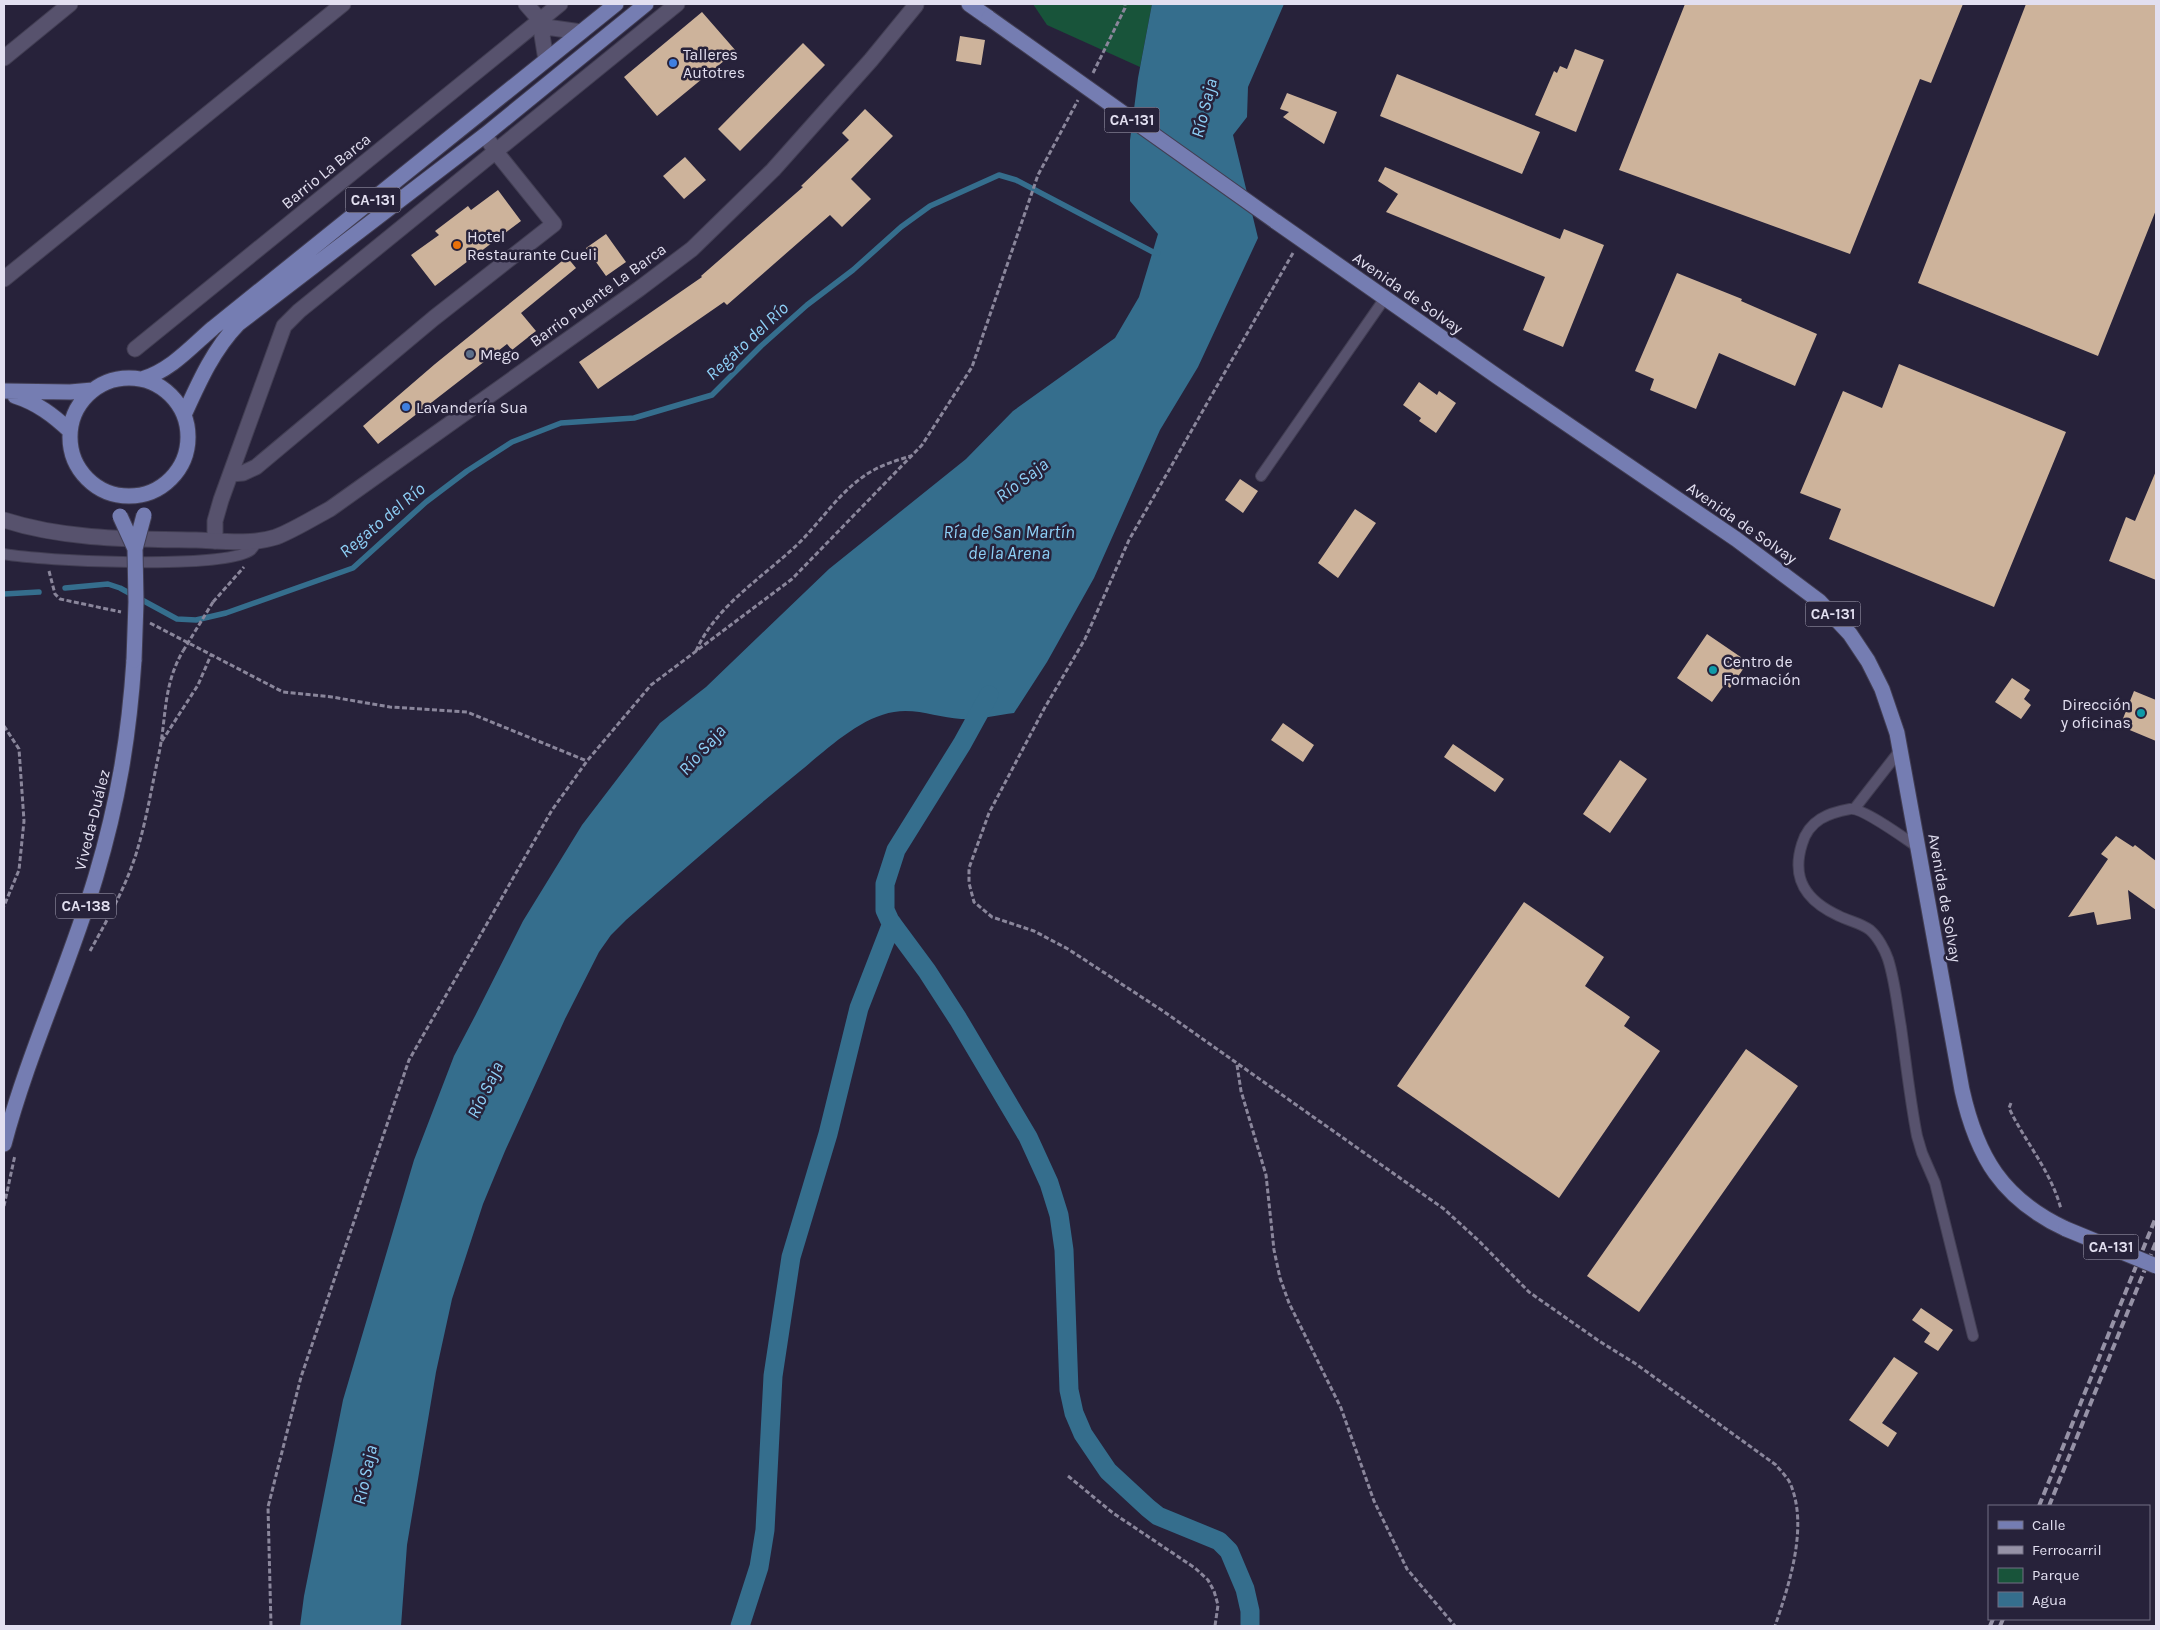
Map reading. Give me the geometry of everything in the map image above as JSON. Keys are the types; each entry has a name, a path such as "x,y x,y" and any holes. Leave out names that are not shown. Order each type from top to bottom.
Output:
{"main road":[{"name":"CA-131","path":"142,379 161,372 174,363 213,328 616,4"},
{"path":"559,50 572,51 631,4"},
{"name":"CA-131","path":"184,415 206,368 221,344 238,324 485,135 646,4"},
{"name":"Avenida de Solvay","path":"969,4 1385,298 1736,539 1820,601 1853,638 1874,673 1888,704 1901,749 1962,1090 1975,1137 1994,1174 2010,1192 2039,1214 2066,1228 2156,1266"},
{"path":"485,135 483,129 487,121 535,82 545,70 546,60"},
{"path":"123,378 142,379 160,386 174,398 184,415 188,433 187,452 179,470 166,484 149,493 130,497 110,494 92,484 79,469 71,451 70,431 75,411 87,395 103,383 123,378"},
{"path":"4,393 94,390"},
{"path":"4,393 33,402 50,413 70,431"},
{"name":"Viveda-Duález","path":"4,1144 24,1076 96,878 123,772 129,729 134,660 135,549 149,493"},
{"name":"Viveda-Duález","path":"110,494 135,549"}],"street":[{"path":"4,58 70,4"},
{"path":"4,280 342,4"},
{"path":"526,4 543,24 581,32"},
{"name":"Barrio La Barca","path":"135,349 543,24 560,4"},
{"path":"215,541 216,514 284,326 299,311 677,4"},
{"name":"Barrio Puente La Barca","path":"4,520 64,534 215,541 254,545 330,509 639,289 692,249 773,170 871,60 916,5"},
{"path":"543,24 542,35 546,60"},
{"path":"544,44 559,50"},
{"path":"231,474 243,473 256,466 434,318 554,224 496,152 485,135"}],"lane":[{"path":"1261,476 1385,298"},
{"path":"4,554 48,560 132,562 206,560 228,557 254,545"},
{"path":"1855,808 1901,749"},
{"path":"1919,848 1882,823 1855,808 1836,811 1815,821 1802,841 1797,871 1802,884 1812,899 1824,909 1870,931 1887,958 1897,999 1917,1136 1935,1183 1973,1336"}],"path":[{"path":"271,1626 268,1507 301,1377 410,1060 552,810 587,761 651,685 792,579 922,445 972,367 1038,175"},
{"path":"1301,239 1129,540 1085,639 1044,709 989,813 969,868 969,883 974,902 992,918 1034,931 1068,949 1163,1011 1444,1209 1479,1240 1530,1292 1636,1364 1776,1465 1790,1482 1796,1504 1796,1557 1775,1626"},
{"path":"696,652 704,632 716,618 799,544 860,479 888,463 912,456"},
{"path":"211,655 198,685 162,742 166,695 173,669 213,602 243,570 254,545"},
{"path":"48,560 49,576 55,594 60,599 125,613"},
{"path":"147,622 283,692 332,697 390,707 467,712 587,761"},
{"path":"4,726 18,749 24,821 19,870 4,906"},
{"path":"1237,1064 1241,1090 1266,1176 1274,1250 1280,1278 1289,1303 1341,1408 1374,1501 1407,1569 1455,1626"},
{"path":"2012,1103 2009,1108 2013,1118 2047,1172 2057,1193 2066,1228"},
{"path":"1068,1476 1113,1513 1188,1564 1208,1580 1218,1605 1215,1626"}],"green space":[{"path":"1033,4 1152,4 1140,67 1047,25"}],"water":[{"path":"1152,4 1284,4 1248,87 1247,117 1233,135 1258,238 1198,367 1160,430 1094,578 1047,662 1014,713 967,719 903,711 881,715 868,721 832,745 777,790 611,935 599,952 565,1019 505,1151 483,1204 452,1299 436,1372 407,1545 401,1626 300,1626 304,1596 343,1400 414,1160 454,1056 523,921 582,825 660,723 706,687 829,569 966,459 1013,411 1115,338 1139,297 1158,234 1130,201 1130,140 1138,78"}],"building":[{"path":"1685,4 1963,4 1931,83 1920,79 1850,254 1619,170"},
{"path":"2026,4 2156,4 2156,210 2098,356 1918,283"},
{"path":"702,12 736,51 657,116 624,77"},
{"path":"960,36 985,40 981,65 956,61"},
{"path":"803,43 825,65 740,151 718,129"},
{"path":"1575,49 1604,60 1576,132 1535,115 1554,71 1557,73 1560,66 1567,69"},
{"path":"1397,74 1540,132 1522,174 1380,116"},
{"path":"1287,93 1337,112 1324,144 1283,117 1289,112 1280,109"},
{"path":"865,109 893,136 851,179 871,199 842,227 830,215 727,305 724,302 598,389 579,362 702,277 803,187 801,186 849,140 842,133"},
{"path":"685,157 706,180 684,199 663,176"},
{"path":"1385,167 1560,239 1564,229 1604,245 1563,347 1523,330 1545,277 1386,212 1398,194 1378,181"},
{"name":"Hotel Restaurante Cueli","path":"498,190 521,221 435,286 411,255 439,235 435,231 468,206 471,210"},
{"path":"606,234 626,262 606,276 586,248"},
{"path":"567,257 576,268 521,313 536,331 512,350 507,344 378,444 363,426 435,364"},
{"path":"1677,273 1742,299 1741,301 1817,334 1795,386 1719,353 1696,409 1650,390 1654,379 1635,371"},
{"path":"1899,364 2066,432 1994,607 1829,539 1841,509 1800,493 1843,391 1882,408"},
{"path":"1419,382 1437,395 1439,391 1456,403 1436,433 1419,421 1421,418 1403,405"},
{"path":"2156,471 2156,580 2109,561 2126,517 2135,521"},
{"path":"1240,479 1258,491 1243,513 1225,500"},
{"path":"1355,509 1376,523 1338,578 1318,563"},
{"name":"Centro de Formación","path":"1707,634 1748,662 1730,688 1725,684 1712,702 1677,678"},
{"path":"2012,678 2030,690 2024,699 2031,705 2021,719 1995,702"},
{"name":"Dirección y oficinas","path":"2134,691 2156,700 2156,741 2120,726"},
{"path":"1283,723 1314,745 1303,762 1271,740"},
{"path":"1453,744 1504,779 1495,792 1444,757"},
{"path":"1620,760 1647,779 1610,833 1583,814"},
{"path":"2116,836 2133,847 2135,845 2156,861 2156,910 2128,890 2131,919 2097,925 2094,912 2068,917 2108,859 2101,854"},
{"path":"1524,902 1604,957 1585,986 1630,1017 1624,1026 1660,1051 1559,1198 1397,1086"},
{"path":"1746,1049 1798,1086 1639,1312 1587,1276"},
{"path":"1921,1308 1953,1330 1938,1351 1924,1342 1930,1333 1912,1320"},
{"path":"1894,1357 1918,1373 1882,1423 1897,1433 1888,1447 1849,1420"}],"waterway":[{"name":"Regato del Río","path":"65,588 108,584 120,588 177,619 196,620 226,613 353,568 426,502 467,471 512,442 561,423 634,418 712,395 761,346 807,305 853,270 901,227 930,206 999,175 1016,180 1158,253"},
{"name":"Regato del Río","path":"4,594 39,592"},
{"path":"989,695 962,744 896,850 885,884 885,910 890,921 927,971 958,1019 1028,1137 1049,1183 1059,1215 1064,1250 1069,1390 1074,1413 1083,1434 1108,1471 1148,1508 1158,1516 1219,1541 1229,1551 1245,1589 1250,1611 1250,1626"},
{"path":"740,1626 759,1567 765,1530 773,1376 791,1257 828,1134 859,1008 892,923"}],"railway":[{"path":"2039,1505 2156,1217"},
{"path":"2049,1505 2156,1242"},
{"path":"1990,1626 1993,1620"},
{"path":"2000,1626 2003,1620"}],"place":[{"name":"Talleres Autotres","path":"673,63"},
{"name":"Hotel Restaurante Cueli","path":"457,245"},
{"name":"Mego","path":"470,354"},
{"name":"Lavandería Sua","path":"406,407"},
{"name":"Centro de Formación","path":"1713,670"},
{"name":"Dirección y oficinas","path":"2141,713"}],"water label":[{"name":"Río Saja","path":"1204,108"},
{"name":"Río Saja","path":"1022,480"},
{"name":"Ría de San Martín de la Arena","path":"1009,542"},
{"name":"Río Saja","path":"702,750"},
{"name":"Río Saja","path":"485,1090"},
{"name":"Río Saja","path":"365,1475"}]}
